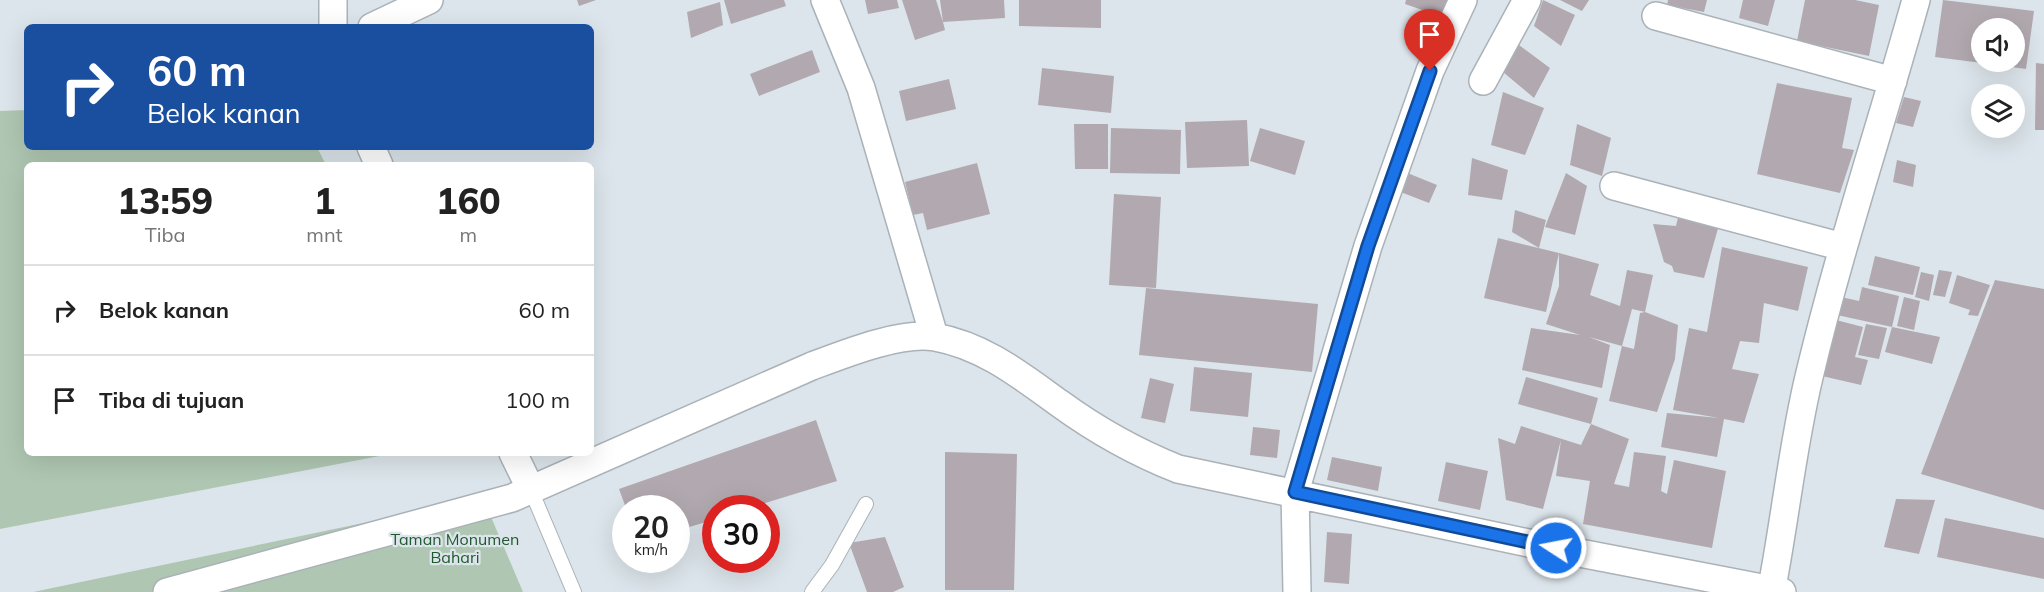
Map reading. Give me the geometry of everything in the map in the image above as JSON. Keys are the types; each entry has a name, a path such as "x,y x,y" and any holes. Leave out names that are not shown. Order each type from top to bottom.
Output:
{"street":[{"path":"333,0 333,24"},
{"path":"378,24 429,0"},
{"path":"825,0 861,88 934,336"},
{"path":"1297,592 1295,492 1368,246 1430,71 1463,0"},
{"path":"1483,81 1527,0"},
{"path":"167,592 452,516 531,490 822,362 894,340 934,336 979,350 1018,371 1082,419 1152,459 1178,469 1533,544 1774,591 1787,489 1809,377 1843,247 1916,0"},
{"path":"1656,16 1893,81"},
{"path":"1614,186 1843,247"},
{"path":"514,456 531,490"}],"lane":[{"path":"531,490 574,592"},
{"path":"812,592 832,565 866,504"}],"green space":[{"path":"24,110 24,150 318,150 324,162 24,162 24,456 379,456 0,529 0,111"},
{"name":"Taman Monumen Bahari","path":"483,498 523,592 33,592"}],"building":[{"path":"577,0 596,0 579,6"},
{"path":"724,0 784,0 786,6 731,24"},
{"path":"865,0 897,0 899,8 868,14"},
{"path":"902,0 936,0 945,30 915,40"},
{"path":"940,0 1004,0 1005,18 943,22"},
{"path":"1019,0 1101,0 1101,28 1019,26"},
{"path":"1406,0 1449,0 1443,17 1405,4"},
{"path":"1543,0 1575,15 1561,46 1534,26"},
{"path":"1560,0 1589,0 1582,11"},
{"path":"1668,0 1707,0 1704,12 1667,5"},
{"path":"1743,0 1775,0 1768,26 1739,18"},
{"path":"1805,0 1855,0 1879,5 1869,56 1797,41"},
{"path":"1943,0 2034,11 2026,69 2025,18 1971,18 1971,62 1935,57"},
{"path":"720,2 723,25 691,38 687,12"},
{"path":"1511,39 1550,68 1534,98 1497,67"},
{"path":"812,50 820,72 759,96 750,74"},
{"path":"2036,63 2044,64 2044,130 2035,130"},
{"path":"1042,68 1114,76 1111,113 1038,105"},
{"path":"949,79 956,109 906,121 899,91"},
{"path":"1777,83 1852,98 1842,148 1854,150 1840,193 1757,174"},
{"path":"1503,92 1544,108 1525,155 1491,145"},
{"path":"1904,97 1921,101 1913,127 1896,123"},
{"path":"1247,120 1249,166 1187,168 1185,122"},
{"path":"1074,124 1108,124 1108,169 1075,169"},
{"path":"1577,124 1611,138 1602,176 1570,165"},
{"path":"1111,128 1181,130 1180,174 1110,173"},
{"path":"1260,128 1305,141 1295,175 1250,161"},
{"path":"1472,158 1508,170 1502,200 1468,195"},
{"path":"1897,160 1916,165 1913,187 1893,182"},
{"path":"977,163 990,214 927,230 923,213 913,215 905,182"},
{"path":"1405,172 1437,185 1429,203 1398,191"},
{"path":"1566,173 1587,186 1575,235 1545,227"},
{"path":"1114,194 1161,197 1156,288 1109,285"},
{"path":"1680,209 1719,225 1704,278 1674,272 1672,266 1664,262 1653,224 1676,226"},
{"path":"1515,210 1546,220 1539,248 1512,232"},
{"path":"1498,238 1559,253 1546,312 1484,298"},
{"path":"1722,247 1808,267 1798,311 1764,303 1759,343 1740,341 1732,369 1759,374 1744,423 1724,419 1717,457 1661,447 1667,413 1719,418 1673,410 1689,328 1707,332"},
{"path":"1559,253 1599,264 1590,295 1620,306 1627,270 1653,275 1645,312 1632,309 1622,346 1589,337 1610,345 1602,388 1522,370 1531,328 1580,335 1546,324 1559,286"},
{"path":"1875,256 1920,267 1913,295 1868,285"},
{"path":"1939,270 1952,272 1945,297 1933,295"},
{"path":"1921,272 1934,275 1929,301 1915,297"},
{"path":"1957,275 1990,285 1978,316 1968,315 1970,310 1949,303"},
{"path":"1995,280 2044,289 2044,510 1921,474"},
{"path":"1862,287 1899,296 1892,327 1837,315 1841,297 1859,301"},
{"path":"1146,288 1318,304 1312,372 1139,355"},
{"path":"1904,297 1920,301 1914,330 1897,326"},
{"path":"1645,312 1678,325 1675,359 1657,412 1609,401 1622,346 1634,349 1640,313"},
{"path":"1836,320 1863,327 1855,357 1868,360 1861,385 1822,376"},
{"path":"1866,324 1887,328 1879,359 1858,355"},
{"path":"1892,327 1940,337 1932,364 1885,352"},
{"path":"1194,367 1252,373 1248,417 1190,411"},
{"path":"1526,377 1598,398 1591,424 1518,404"},
{"path":"1150,378 1174,384 1165,423 1141,418"},
{"path":"816,420 837,481 780,498 780,495 702,495 702,523 690,527 690,495 621,495 619,489"},
{"path":"1591,424 1629,439 1614,484 1629,487 1634,452 1666,456 1661,491 1667,494 1674,460 1726,471 1712,548 1583,524 1590,481 1556,476 1561,440 1543,509 1506,500 1498,438 1515,444 1521,426 1581,445"},
{"path":"1253,427 1280,430 1277,458 1250,455"},
{"path":"945,452 1017,454 1014,590 945,590"},
{"path":"1332,457 1382,467 1378,491 1327,480"},
{"path":"1446,462 1488,471 1480,510 1438,501"},
{"path":"1896,499 1935,500 1919,554 1884,547"},
{"path":"1945,518 2044,538 2044,579 1937,557"},
{"path":"1327,532 1352,534 1349,584 1324,582"},
{"path":"885,537 904,587 893,592 867,592 849,543"}],"route":[{"path":"1430,71 1368,246 1295,492 1556,548"}]}
